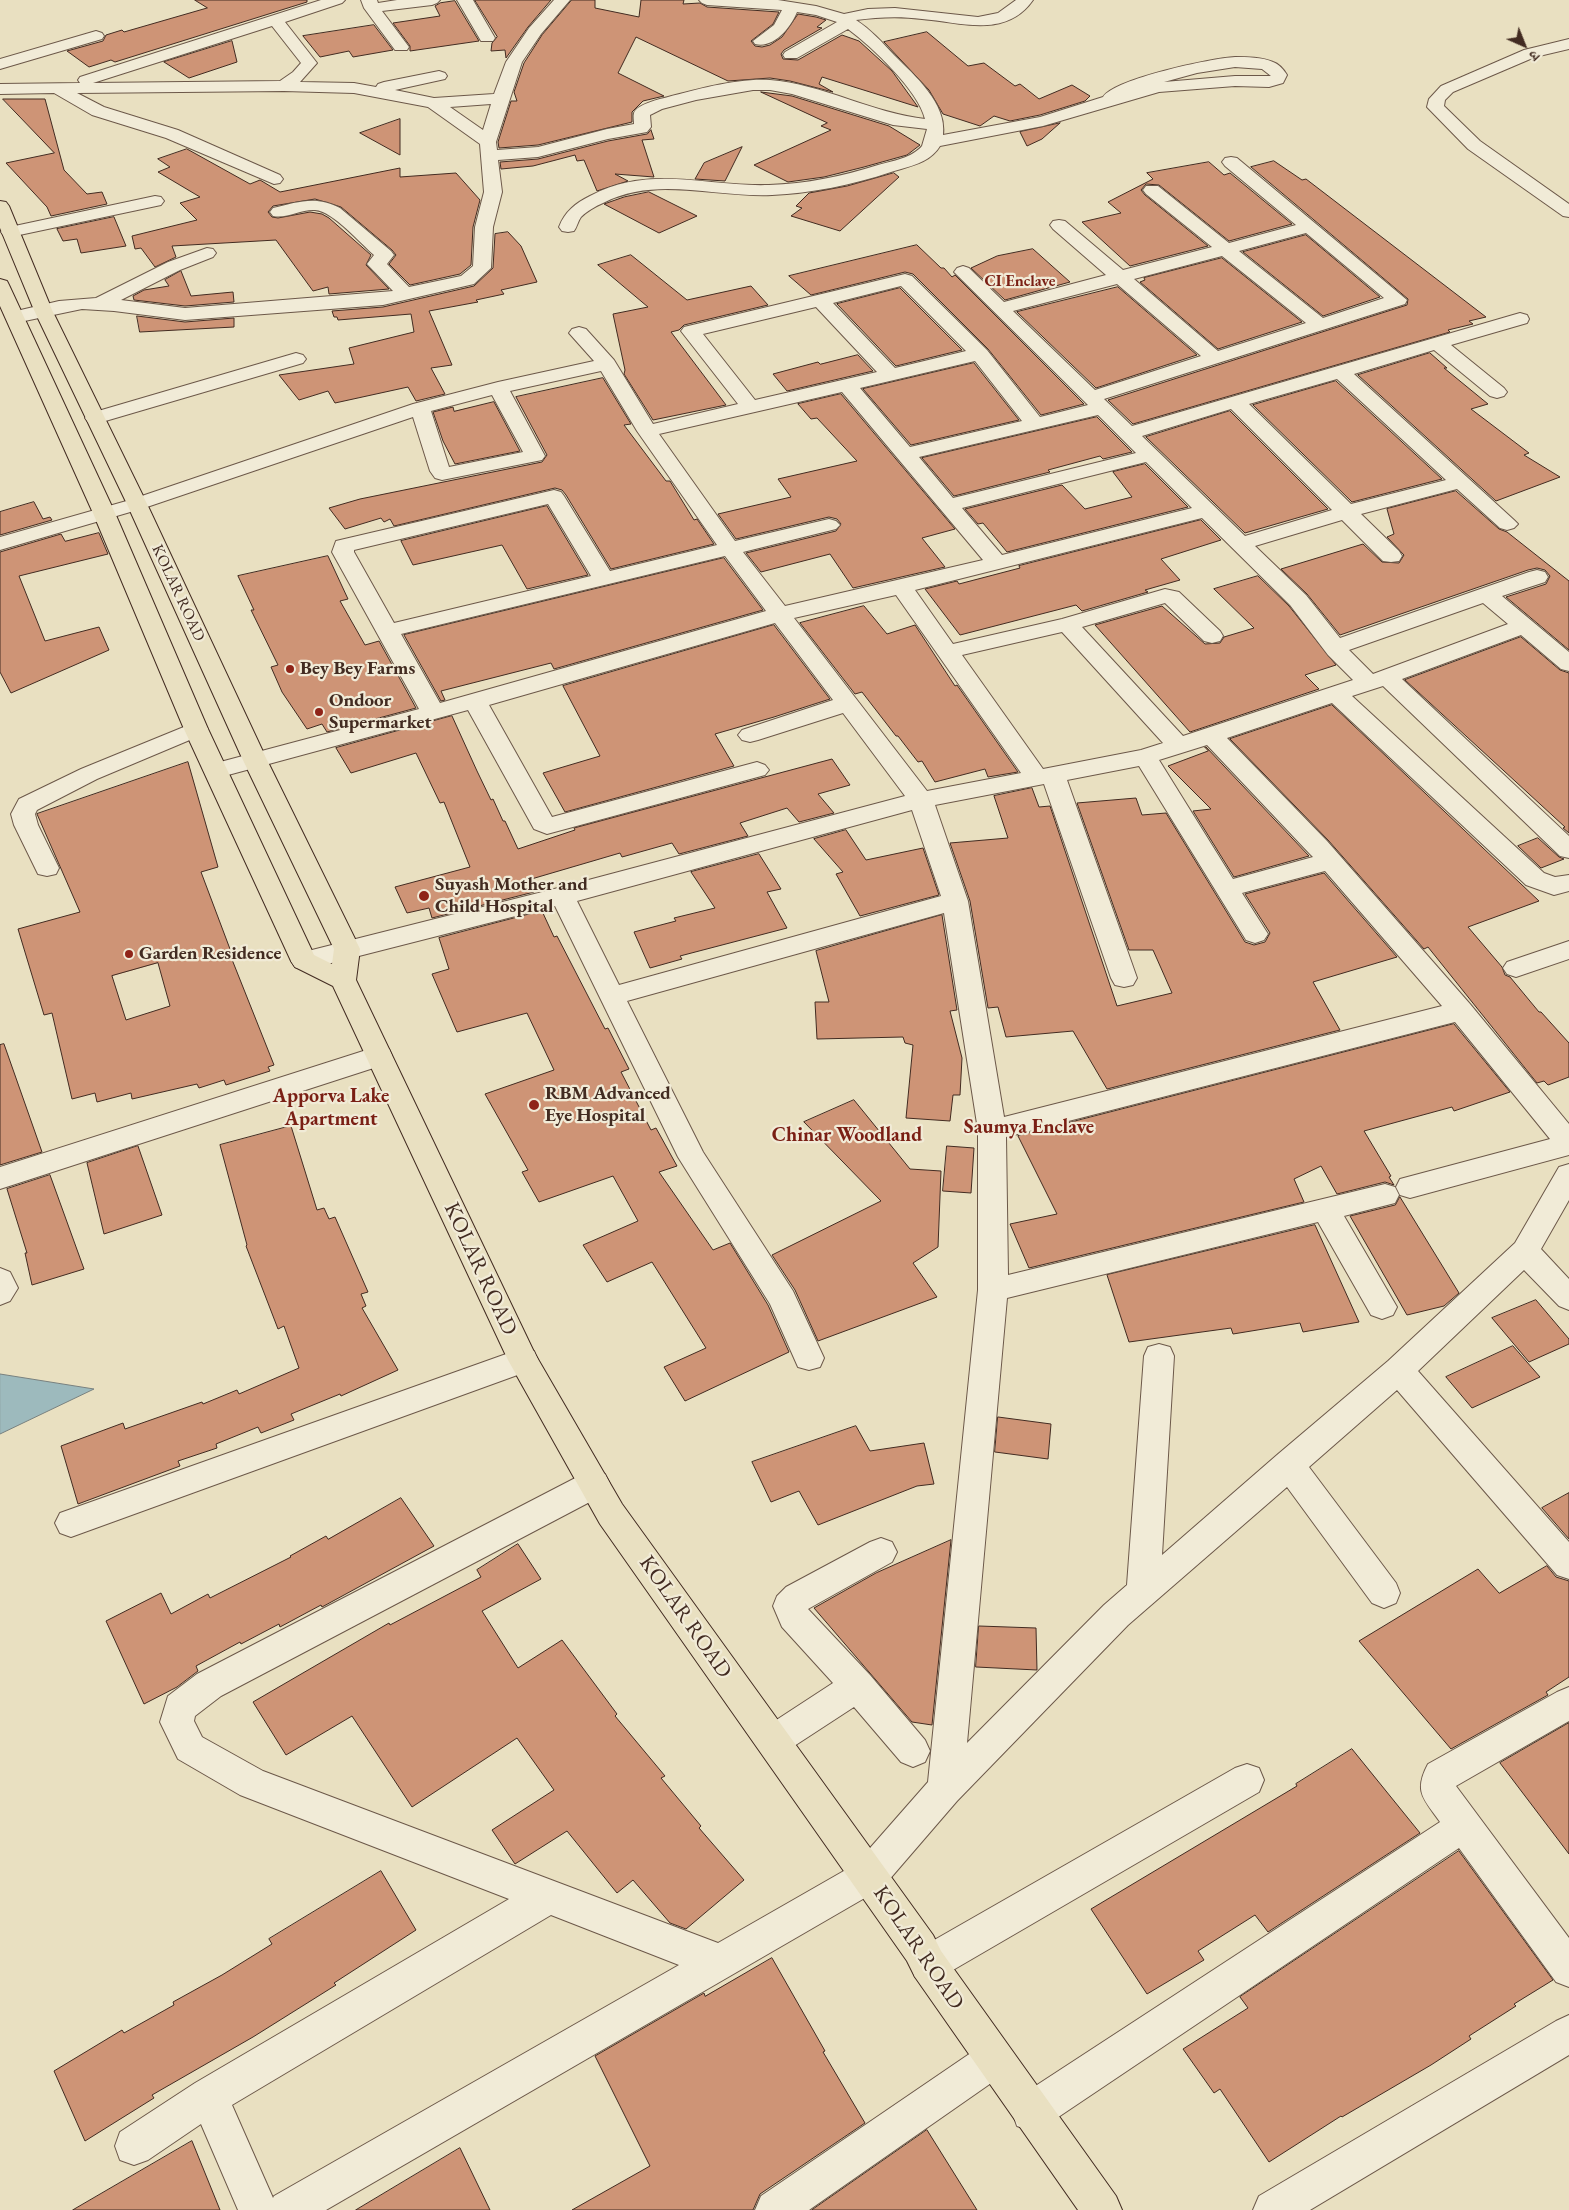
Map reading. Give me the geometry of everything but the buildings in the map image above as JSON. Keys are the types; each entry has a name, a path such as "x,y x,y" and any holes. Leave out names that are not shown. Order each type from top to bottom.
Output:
{"main road":[{"name":"KOLAR ROAD","path":"0,206 43,310 137,504 254,758 347,949"},
{"name":"KOLAR ROAD","path":"0,286 104,513 196,729 217,770 304,961"},
{"path":"304,961 342,980 347,949"},
{"name":"KOLAR ROAD","path":"342,980 523,1360 611,1514 920,1948 928,1964 1102,2210"}],"street":[{"path":"58,89 337,0"},
{"path":"371,4 432,0"},
{"path":"465,0 487,38"},
{"path":"15,317 43,310 102,303 163,314 193,314 383,300 468,280 482,268 484,228 493,192 489,149 501,98 514,62 534,31 562,0"},
{"path":"707,0 807,10 848,19 881,13 918,14 979,22 1006,16 1025,0"},
{"path":"792,55 818,41 848,19 869,0"},
{"path":"371,4 401,47"},
{"path":"761,41 778,31 788,16 790,8"},
{"path":"568,227 571,217 586,205 611,191 636,185 669,184 741,191 811,186 838,182 915,160 929,152 934,142 936,125 927,102 910,80 848,19"},
{"path":"275,20 309,63 299,75 284,86"},
{"path":"0,64 96,36"},
{"path":"1569,44 1530,53 1447,89 1437,99 1435,107 1474,145 1569,212"},
{"path":"934,142 1043,121 1146,89 1235,81 1270,82 1277,80 1279,75 1271,68 1262,64 1225,63 1127,88 1112,95 1109,100"},
{"path":"367,90 439,76"},
{"path":"434,103 489,149 538,152 607,134 641,128 643,127 642,113 656,105 720,90 753,85 770,84 794,89 900,122 936,125"},
{"path":"0,89 284,86 367,90 398,94 434,103 501,98"},
{"path":"58,89 98,111 172,134 274,178"},
{"path":"905,454 1035,424 1098,403 1215,358 1398,300 1231,162"},
{"path":"1152,190 1320,325"},
{"path":"10,232 155,201"},
{"path":"279,212 314,205 322,206 340,215 385,255 376,264 405,294"},
{"path":"1059,225 1215,358"},
{"path":"1002,308 1310,227"},
{"path":"102,303 174,266 207,253"},
{"path":"963,272 1002,308 1298,600 1336,650 1378,679 1569,850"},
{"path":"750,407 691,331 905,280 980,354 1035,424"},
{"path":"820,300 890,374"},
{"path":"1129,433 1520,319"},
{"path":"579,332 607,364 647,432 730,549 921,800 955,901 992,1130 993,1290 945,1789"},
{"path":"1437,343 1497,392"},
{"path":"647,432 980,354"},
{"path":"95,418 296,359"},
{"path":"0,544 137,504 420,408 498,388 607,364"},
{"path":"1341,372 1507,524"},
{"path":"847,384 997,563"},
{"path":"420,408 442,474 535,456 498,388"},
{"path":"1234,401 1391,556"},
{"path":"948,504 1152,455"},
{"path":"1241,544 1346,512 1461,482"},
{"path":"433,712 343,552 344,546 554,496 604,579"},
{"path":"217,770 254,758 475,701 781,614 902,587 1207,510"},
{"path":"387,630 829,525"},
{"path":"1335,647 1537,578"},
{"path":"902,587 947,652 1045,776 1124,978"},
{"path":"1487,595 1569,664"},
{"path":"947,652 1067,624 1169,596 1212,636"},
{"path":"1067,624 1179,746"},
{"path":"304,961 562,896 921,800 1145,757 1336,694 1524,626"},
{"path":"1336,694 1535,878 1554,886 1569,883"},
{"path":"475,701 542,823 547,826 757,770"},
{"path":"750,735 849,704"},
{"path":"47,868 26,825 23,814 28,805 88,774 196,729"},
{"path":"993,1290 1326,1210 1569,1143 1461,1011 1330,861 1211,735"},
{"path":"1145,757 1255,934"},
{"path":"1226,889 1330,861"},
{"path":"562,896 692,1157 783,1299 809,1358"},
{"path":"612,996 955,901"},
{"path":"1516,968 1569,950"},
{"path":"992,1130 1461,1011"},
{"path":"0,1178 379,1056"},
{"path":"288,2210 869,1876 945,1789 1116,1615 1288,1464 1399,1370 1525,1251 1569,1175"},
{"path":"1326,1210 1382,1308"},
{"path":"1525,1251 1569,1298"},
{"path":"0,1280 3,1288 0,1293"},
{"path":"1143,1591 1159,1356"},
{"path":"71,1523 523,1360"},
{"path":"1399,1370 1569,1565"},
{"path":"1288,1464 1384,1593"},
{"path":"594,1484 209,1685 180,1707 177,1722 190,1748 252,1783 720,1962"},
{"path":"881,1552 798,1597 789,1606 794,1617 858,1686 913,1751"},
{"path":"773,1741 858,1686"},
{"path":"1569,1703 1440,1776 1437,1782 1438,1790 1569,1969"},
{"path":"928,1964 1247,1780"},
{"path":"1031,2112 1446,1837"},
{"path":"134,2146 209,2097 548,1897"},
{"path":"1273,2210 1569,2034"},
{"path":"774,2210 994,2059"},
{"path":"209,2097 258,2210"}],"water":[{"path":"0,1374 94,1389 0,1434"}],"place":[{"name":"Bey Bey Farms","path":"290,669"},
{"name":"Ondoor Supermarket","path":"319,712"},
{"name":"Suyash Mother and Child Hospital","path":"424,896"},
{"name":"Garden Residence","path":"129,954"},
{"name":"RBM Advanced Eye Hospital","path":"534,1105"}],"district":[{"name":"CI Enclave","path":"1020,282"},
{"name":"Apporva Lake Apartment","path":"331,1108"},
{"name":"Saumya Enclave","path":"1029,1128"},
{"name":"Chinar Woodland","path":"847,1136"}]}
